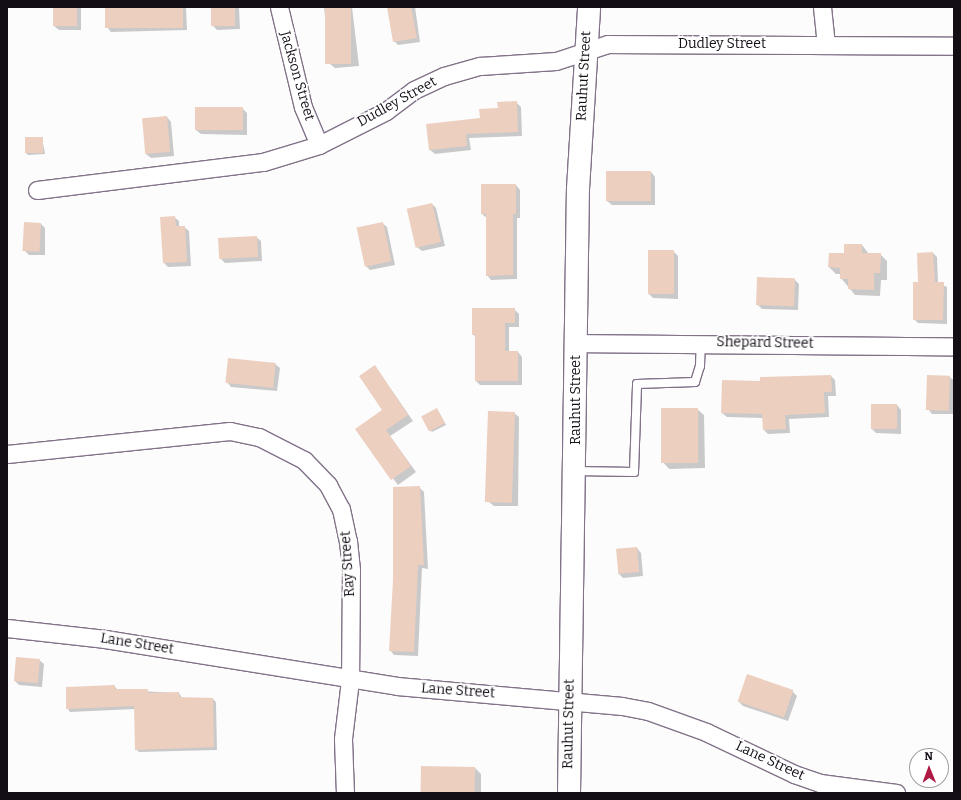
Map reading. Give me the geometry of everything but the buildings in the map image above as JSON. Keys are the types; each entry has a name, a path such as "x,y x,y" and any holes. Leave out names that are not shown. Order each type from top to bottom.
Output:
{"main road":[{"name":"Rauhut Street","path":"569,793 569,701 575,471 576,343 584,50 589,7"}],"street":[{"name":"Jackson Street","path":"280,7 303,107 318,145"},
{"path":"822,7 826,46"},
{"name":"Dudley Street","path":"37,190 233,167 263,162 318,145 386,111 414,90 444,76 480,66 556,61 584,50 608,44 954,46"},
{"name":"Shepard Street","path":"576,343 954,346"},
{"name":"Ray Street","path":"7,454 230,431 259,437 304,460 332,491 341,508 348,541 351,570 350,680 343,739 345,793"},
{"name":"Lane Street","path":"7,628 105,639 350,680 569,701 648,711 706,732 794,774 820,783 868,792 896,793"}],"lane":[{"path":"575,471 634,472 637,384 695,382 700,366 701,343"}]}
